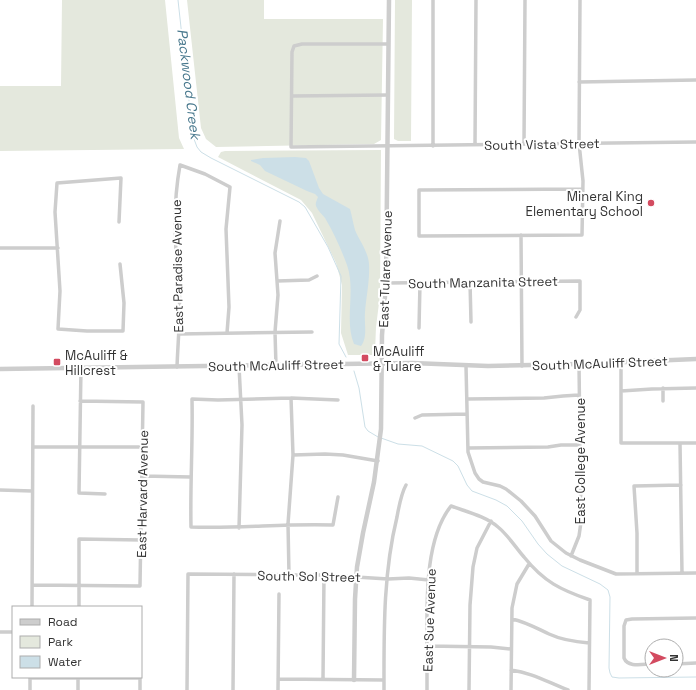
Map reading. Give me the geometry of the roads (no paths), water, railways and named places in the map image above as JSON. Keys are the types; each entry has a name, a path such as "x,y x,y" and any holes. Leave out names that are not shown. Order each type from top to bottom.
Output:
{"street":[{"name":"East Tulare Avenue","path":"354,680 357,576 360,547 378,461 380,442 382,330 386,283 389,0"},
{"path":"433,0 433,146"},
{"path":"475,145 476,0"},
{"path":"524,144 525,0"},
{"path":"580,0 579,143 583,189 582,235 419,236 419,190 583,189"},
{"path":"388,44 302,44 294,46 292,52 292,96 388,95"},
{"path":"579,82 696,80"},
{"name":"South Vista Street","path":"292,96 291,147 696,142"},
{"name":"East Paradise Avenue","path":"177,367 179,334 179,283 175,229 177,181 180,164 205,174 230,187 226,229 228,288 227,333"},
{"path":"119,222 121,178 56,183 55,212 60,291 58,329 123,331 124,302 120,264"},
{"path":"276,366 275,332 277,314 277,281 275,253 280,221"},
{"path":"521,235 522,366"},
{"path":"0,248 58,248"},
{"path":"277,281 309,280 317,276"},
{"name":"South Manzanita Street","path":"386,283 580,281 580,310 576,317"},
{"path":"470,282 470,322"},
{"path":"419,328 420,283"},
{"path":"179,334 312,332"},
{"name":"South McAuliff Street","path":"0,369 425,363 466,366 522,366 696,359"},
{"path":"621,362 621,443 696,443"},
{"name":"East College Avenue","path":"571,556 580,530 579,364"},
{"path":"239,366 242,425 239,528"},
{"path":"466,366 469,458 479,479 483,482 506,489 528,506 551,540 571,556 611,573 696,573"},
{"path":"81,367 79,493 105,494"},
{"path":"621,391 663,388 696,388"},
{"path":"663,388 663,401"},
{"path":"467,399 544,398 579,395"},
{"path":"289,575 288,524 292,455 291,398"},
{"path":"338,400 291,398 192,399 191,527 239,528 288,524 333,525 338,497"},
{"name":"East Harvard Avenue","path":"79,585 140,586 143,402 80,401"},
{"path":"32,606 33,406"},
{"path":"415,418 422,415 467,414"},
{"path":"680,443 682,573"},
{"path":"468,448 580,445"},
{"path":"33,447 142,447"},
{"path":"292,455 337,455 378,461"},
{"path":"142,476 191,478"},
{"path":"384,690 386,579 394,528 403,491 406,485"},
{"path":"637,573 637,533 634,486 681,485"},
{"path":"0,490 32,491"},
{"name":"East Sue Avenue","path":"427,690 427,603 432,553 436,537 451,506 490,521"},
{"path":"468,690 470,585 477,548 490,521 500,528 529,564 554,586 566,592 590,600 589,690"},
{"path":"79,606 80,539 141,540"},
{"path":"511,690 512,608 517,584 529,564"},
{"name":"South Sol Street","path":"187,690 188,574 324,575 429,580"},
{"path":"233,690 234,574"},
{"path":"323,680 324,575"},
{"path":"32,585 79,585"},
{"path":"278,690 279,594"},
{"path":"512,618 525,622 564,640 590,644"},
{"path":"644,664 628,664 625,661 624,626 626,620 696,618"},
{"path":"0,632 12,632"},
{"path":"427,646 491,646 511,649"},
{"path":"684,664 696,663"},
{"path":"511,670 535,675 568,690"},
{"path":"30,678 30,690"},
{"path":"78,678 78,690"},
{"path":"140,678 140,690"},
{"path":"278,679 384,680"}],"water":[{"path":"263,158 306,158 309,161 319,188 323,194 350,209 355,230 367,255 369,270 365,313 365,335 361,346 354,344 351,335 350,285 347,265 331,229 316,206 318,197 315,194 265,171 260,165 251,161"}],"waterway":[{"name":"Packwood Creek","path":"178,0 190,110 194,139 197,147 201,152 211,158 299,202 305,207 328,247 341,276 339,344 346,357"},
{"name":"Packwood Creek","path":"354,371 359,388 365,427 368,431 378,437"},
{"name":"Packwood Creek","path":"381,438 398,444 422,446 453,461 458,466 467,485 472,491 507,506 522,521 547,554 562,566 600,584 608,590 610,597 609,668 612,677 696,677"}],"place":[{"name":"Mineral King Elementary School","path":"651,203"},
{"name":"McAuliff & Tulare","path":"365,358"},
{"name":"McAuliff & Hillcrest","path":"57,362"}]}
